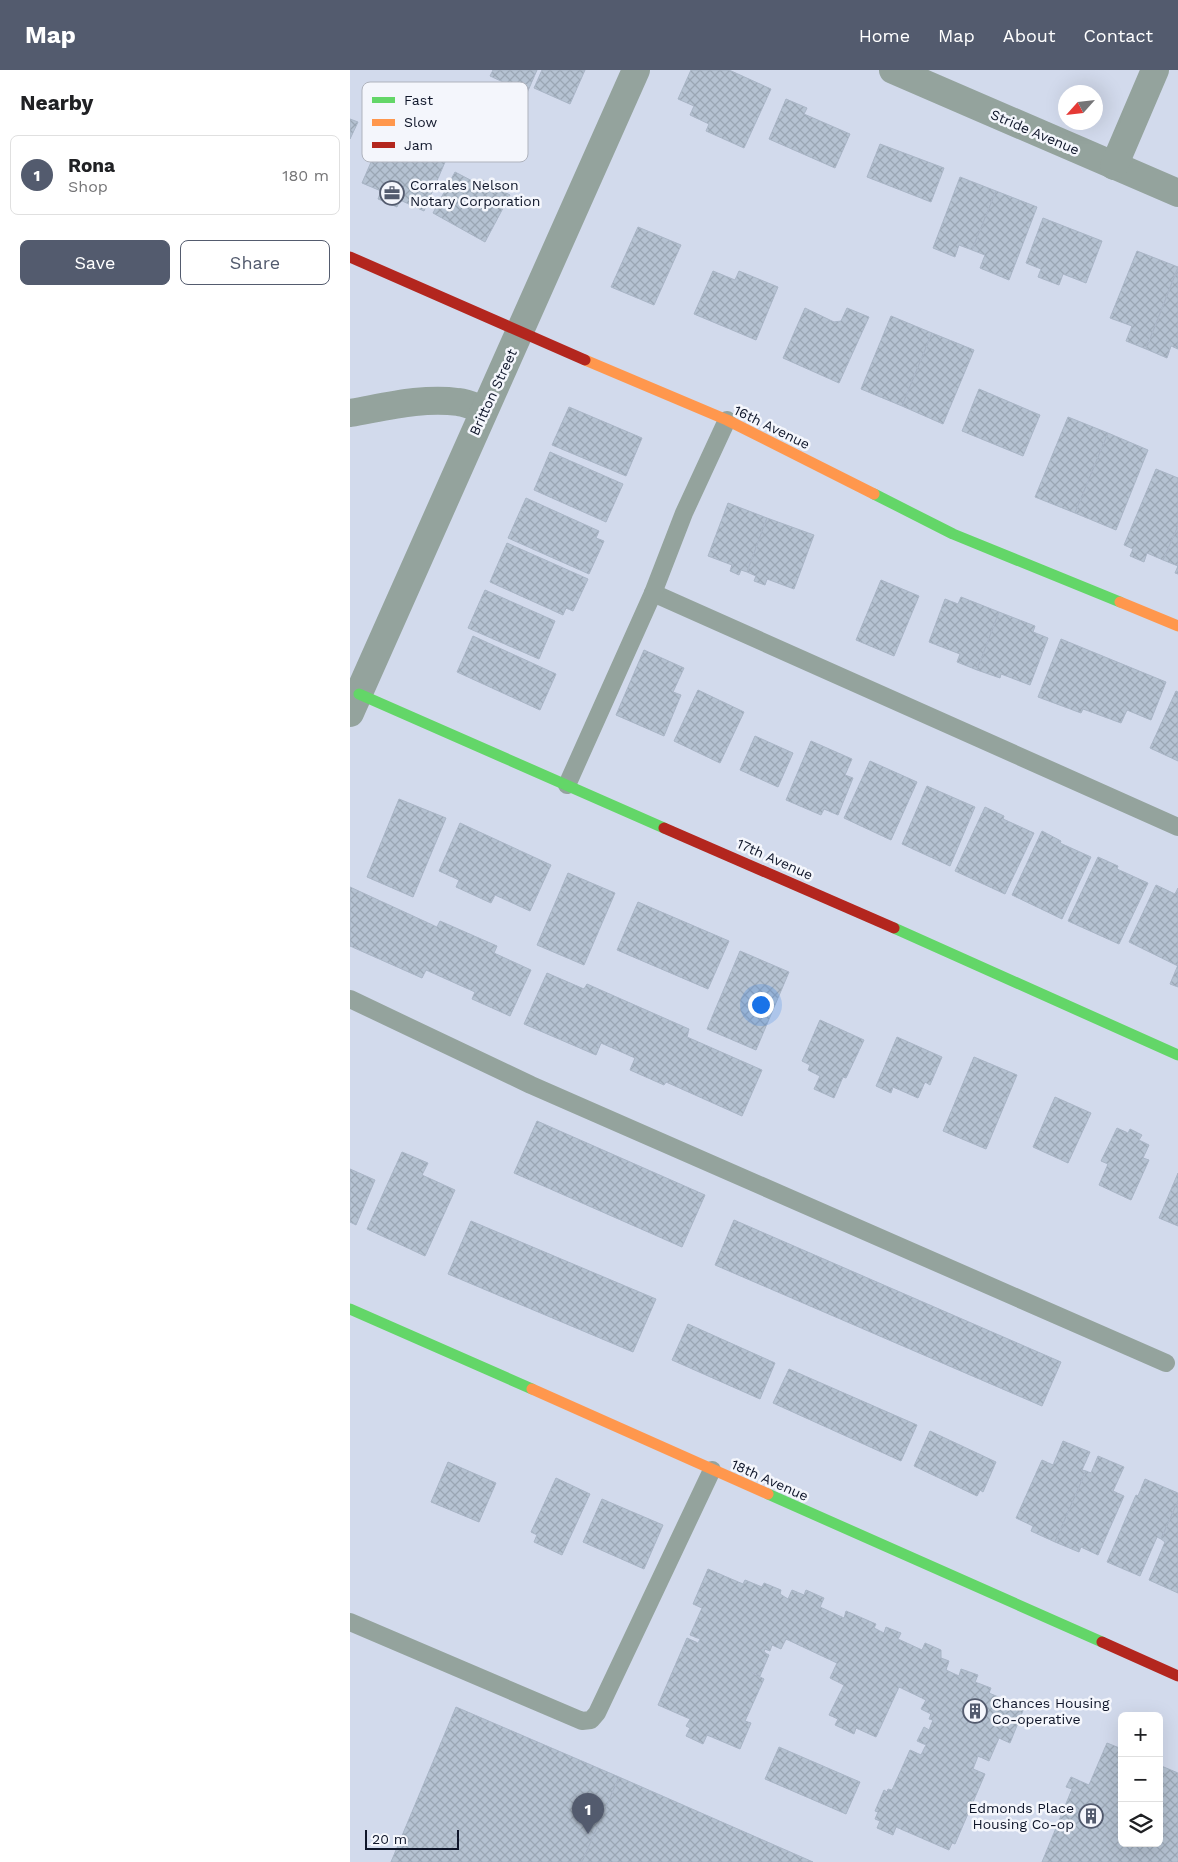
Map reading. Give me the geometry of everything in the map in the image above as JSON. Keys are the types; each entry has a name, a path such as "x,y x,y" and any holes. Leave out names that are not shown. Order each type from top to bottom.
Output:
{"street":[{"name":"Britton Street","path":"354,704 636,70"},
{"name":"Stride Avenue","path":"892,70 1178,193"},
{"path":"1114,166 1155,70"},
{"name":"16th Avenue","path":"350,258 520,333 726,420 953,534 1178,626"},
{"path":"350,413 412,403 447,401 460,402 484,410"},
{"name":"17th Avenue","path":"354,704 567,785 1178,1055"},
{"name":"18th Avenue","path":"350,1309 1178,1676"}],"lane":[{"path":"567,785 654,593 684,513 726,420"},
{"path":"654,593 1178,828"},
{"path":"350,999 531,1085 1166,1363"},
{"path":"350,1622 582,1721 591,1720 597,1714 712,1470"}],"building":[{"path":"493,70 537,70 528,91 528,82 503,82 490,76"},
{"path":"542,70 585,70 570,104 534,88"},
{"path":"691,70 729,70 771,89 744,148 706,131 709,124 690,115 694,106 678,99"},
{"path":"786,99 807,108 804,114 850,134 835,168 769,139"},
{"path":"350,119 358,122 350,139"},
{"path":"880,144 944,168 931,202 867,177"},
{"path":"371,162 445,162 424,211 400,200 397,207 378,199 381,191 362,183"},
{"path":"455,172 478,184 481,179 510,195 485,242 433,213"},
{"path":"960,177 996,191 972,250 959,245 955,257 933,248"},
{"path":"996,191 1037,207 1009,280 980,268 985,255 972,250"},
{"path":"1043,218 1102,241 1086,283 1063,274 1059,285 1038,277 1041,269 1026,263"},
{"path":"638,227 681,245 654,305 611,287"},
{"path":"1137,251 1178,267 1146,349 1126,341 1132,326 1110,318"},
{"path":"1178,268 1178,349 1171,346 1167,358 1146,349"},
{"path":"713,271 735,280 739,271 778,287 756,340 694,314"},
{"path":"805,308 834,322 841,321 847,308 869,317 839,383 783,358"},
{"path":"891,316 932,333 902,406 861,389"},
{"path":"932,333 974,350 943,424 902,406"},
{"path":"979,389 1040,415 1023,456 962,431"},
{"path":"569,407 642,438 626,476 552,445"},
{"path":"1068,417 1108,433 1075,513 1035,497"},
{"path":"1108,433 1148,450 1116,530 1075,513"},
{"path":"550,452 623,484 606,522 534,490"},
{"path":"1156,469 1178,478 1178,526 1163,560 1147,553 1144,562 1130,556 1133,549 1124,545"},
{"path":"526,498 599,531 596,538 604,541 589,574 508,538"},
{"path":"728,503 767,518 747,572 741,570 739,575 730,571 732,565 708,556"},
{"path":"767,518 814,535 794,589 767,579 765,585 754,581 756,576 747,572"},
{"path":"1178,526 1178,566 1163,560"},
{"path":"507,543 588,579 573,611 566,608 563,615 490,582"},
{"path":"881,580 919,596 894,656 856,640"},
{"path":"485,590 555,621 539,659 468,628"},
{"path":"961,597 999,612 977,670 957,662 960,654 929,642 945,599 958,604"},
{"path":"999,612 1035,626 1033,632 1048,638 1030,685 1001,674 1000,678 977,670"},
{"path":"473,636 556,674 540,710 457,672"},
{"path":"1061,639 1166,682 1151,720 1127,710 1121,723 1083,709 1081,713 1038,697"},
{"path":"644,650 684,668 673,692 681,695 664,736 616,715"},
{"path":"698,690 744,712 720,763 674,741"},
{"path":"1176,691 1178,692 1178,761 1150,748"},
{"path":"755,736 793,753 778,787 740,770"},
{"path":"811,741 852,759 845,775 853,778 838,815 824,809 821,815 786,800"},
{"path":"870,761 917,782 891,840 844,818"},
{"path":"927,786 975,807 950,866 902,844"},
{"path":"399,799 446,818 413,897 367,877"},
{"path":"985,807 1004,816 1003,819 1034,833 1005,894 955,871"},
{"path":"460,823 551,865 530,911 495,895 491,903 456,887 459,880 439,871"},
{"path":"1042,831 1061,841 1060,843 1091,857 1062,919 1012,895"},
{"path":"1098,857 1118,866 1117,869 1148,883 1119,944 1068,921"},
{"path":"568,873 615,893 584,965 537,945"},
{"path":"1156,885 1175,894 1178,888 1178,966 1129,942"},
{"path":"350,887 437,927 440,921 497,946 494,953 531,970 510,1016 472,999 475,992 426,970 422,978 350,946"},
{"path":"638,902 729,941 708,989 617,950"},
{"path":"740,951 789,972 756,1050 707,1029"},
{"path":"1178,965 1178,987 1170,984"},
{"path":"547,973 584,989 587,984 689,1029 687,1037 762,1070 742,1116 666,1082 664,1085 630,1070 635,1058 601,1043 596,1055 524,1024"},
{"path":"820,1020 864,1040 846,1078 843,1077 834,1098 814,1089 820,1076 808,1070 810,1065 802,1061"},
{"path":"897,1037 942,1057 930,1085 925,1082 918,1098 893,1087 891,1093 876,1086"},
{"path":"974,1057 1017,1075 986,1149 943,1131"},
{"path":"1055,1097 1091,1113 1068,1163 1033,1147"},
{"path":"537,1121 705,1195 682,1247 514,1173"},
{"path":"1117,1128 1128,1133 1130,1129 1142,1135 1139,1140 1149,1145 1143,1158 1149,1160 1131,1200 1099,1185 1108,1164 1101,1161"},
{"path":"402,1152 428,1163 422,1175 455,1190 425,1256 367,1229"},
{"path":"350,1169 375,1180 356,1225 350,1222"},
{"path":"1178,1173 1178,1226 1159,1218"},
{"path":"734,1220 1061,1362 1042,1406 715,1265"},
{"path":"471,1221 656,1299 633,1352 448,1274"},
{"path":"688,1324 775,1363 760,1399 672,1360"},
{"path":"789,1369 917,1425 901,1461 773,1403"},
{"path":"930,1431 996,1462 983,1492 980,1490 977,1496 914,1466"},
{"path":"1063,1441 1090,1452 1082,1470 1086,1471 1055,1542 1031,1531 1033,1526 1016,1518 1042,1460 1053,1465"},
{"path":"1098,1456 1124,1467 1113,1491 1124,1496 1098,1555 1081,1547 1079,1552 1055,1542 1086,1471 1091,1473"},
{"path":"448,1462 496,1483 479,1522 431,1502"},
{"path":"556,1478 590,1494 562,1555 534,1542 537,1535 531,1532"},
{"path":"1145,1479 1178,1493 1178,1501 1161,1539 1157,1537 1140,1576 1107,1562 1136,1495 1138,1496"},
{"path":"602,1499 663,1525 644,1569 583,1542"},
{"path":"1178,1501 1178,1593 1149,1580 1165,1542 1161,1539"},
{"name":"Chances Housing Co-operative","path":"708,1569 743,1584 745,1580 762,1587 764,1583 781,1590 780,1594 788,1599 792,1590 804,1595 806,1590 824,1598 820,1607 844,1618 846,1611 876,1624 874,1628 884,1633 886,1627 901,1633 898,1639 922,1650 925,1643 941,1650 941,1658 949,1661 946,1670 959,1676 961,1669 978,1675 975,1682 991,1688 989,1693 1024,1708 1010,1743 999,1738 989,1761 978,1756 973,1769 985,1774 955,1844 952,1843 949,1850 896,1827 893,1835 877,1828 880,1821 875,1819 878,1812 875,1811 884,1790 887,1792 888,1789 892,1790 910,1750 921,1755 926,1745 917,1741 924,1727 929,1730 933,1720 929,1719 931,1714 921,1709 926,1700 899,1687 876,1737 856,1728 854,1734 835,1725 838,1719 829,1715 844,1685 830,1678 837,1663 786,1639 781,1649 772,1645 770,1651 765,1649 764,1652 769,1655 760,1676 751,1672 764,1679 745,1721 751,1723 740,1749 707,1735 703,1744 686,1736 690,1728 686,1726 690,1719 658,1705 687,1638 698,1643 700,1639 690,1635 702,1608 693,1604"},
{"path":"456,1707 619,1777 582,1862 391,1862"},
{"name":"Edmonds Place Housing Co-op","path":"1107,1743 1118,1747 1118,1847 1163,1847 1163,1767 1178,1773 1178,1862 1042,1862 1072,1789 1066,1787 1071,1777 1089,1785"},
{"path":"779,1747 860,1782 846,1814 765,1779"},
{"path":"619,1777 813,1862 582,1862"}],"traffic: fast":[{"path":"874,494 953,534 1120,602"},
{"path":"359,694 664,828"},
{"path":"894,928 1178,1055"},
{"path":"350,1309 532,1389"},
{"path":"768,1494 1102,1642"}],"traffic: slow":[{"path":"585,360 727,420 874,494"},
{"path":"1120,602 1178,626"},
{"path":"532,1389 768,1494"}],"traffic: jam":[{"path":"350,257 585,360"},
{"path":"664,828 894,928"},
{"path":"1102,1642 1178,1676"}],"place":[{"name":"Corrales Nelson Notary Corporation","path":"392,193"},
{"name":"Chances Housing Co-operative","path":"975,1711"},
{"name":"Edmonds Place Housing Co-op","path":"1091,1816"},
{"name":"Rona","path":"588,1834"}]}
